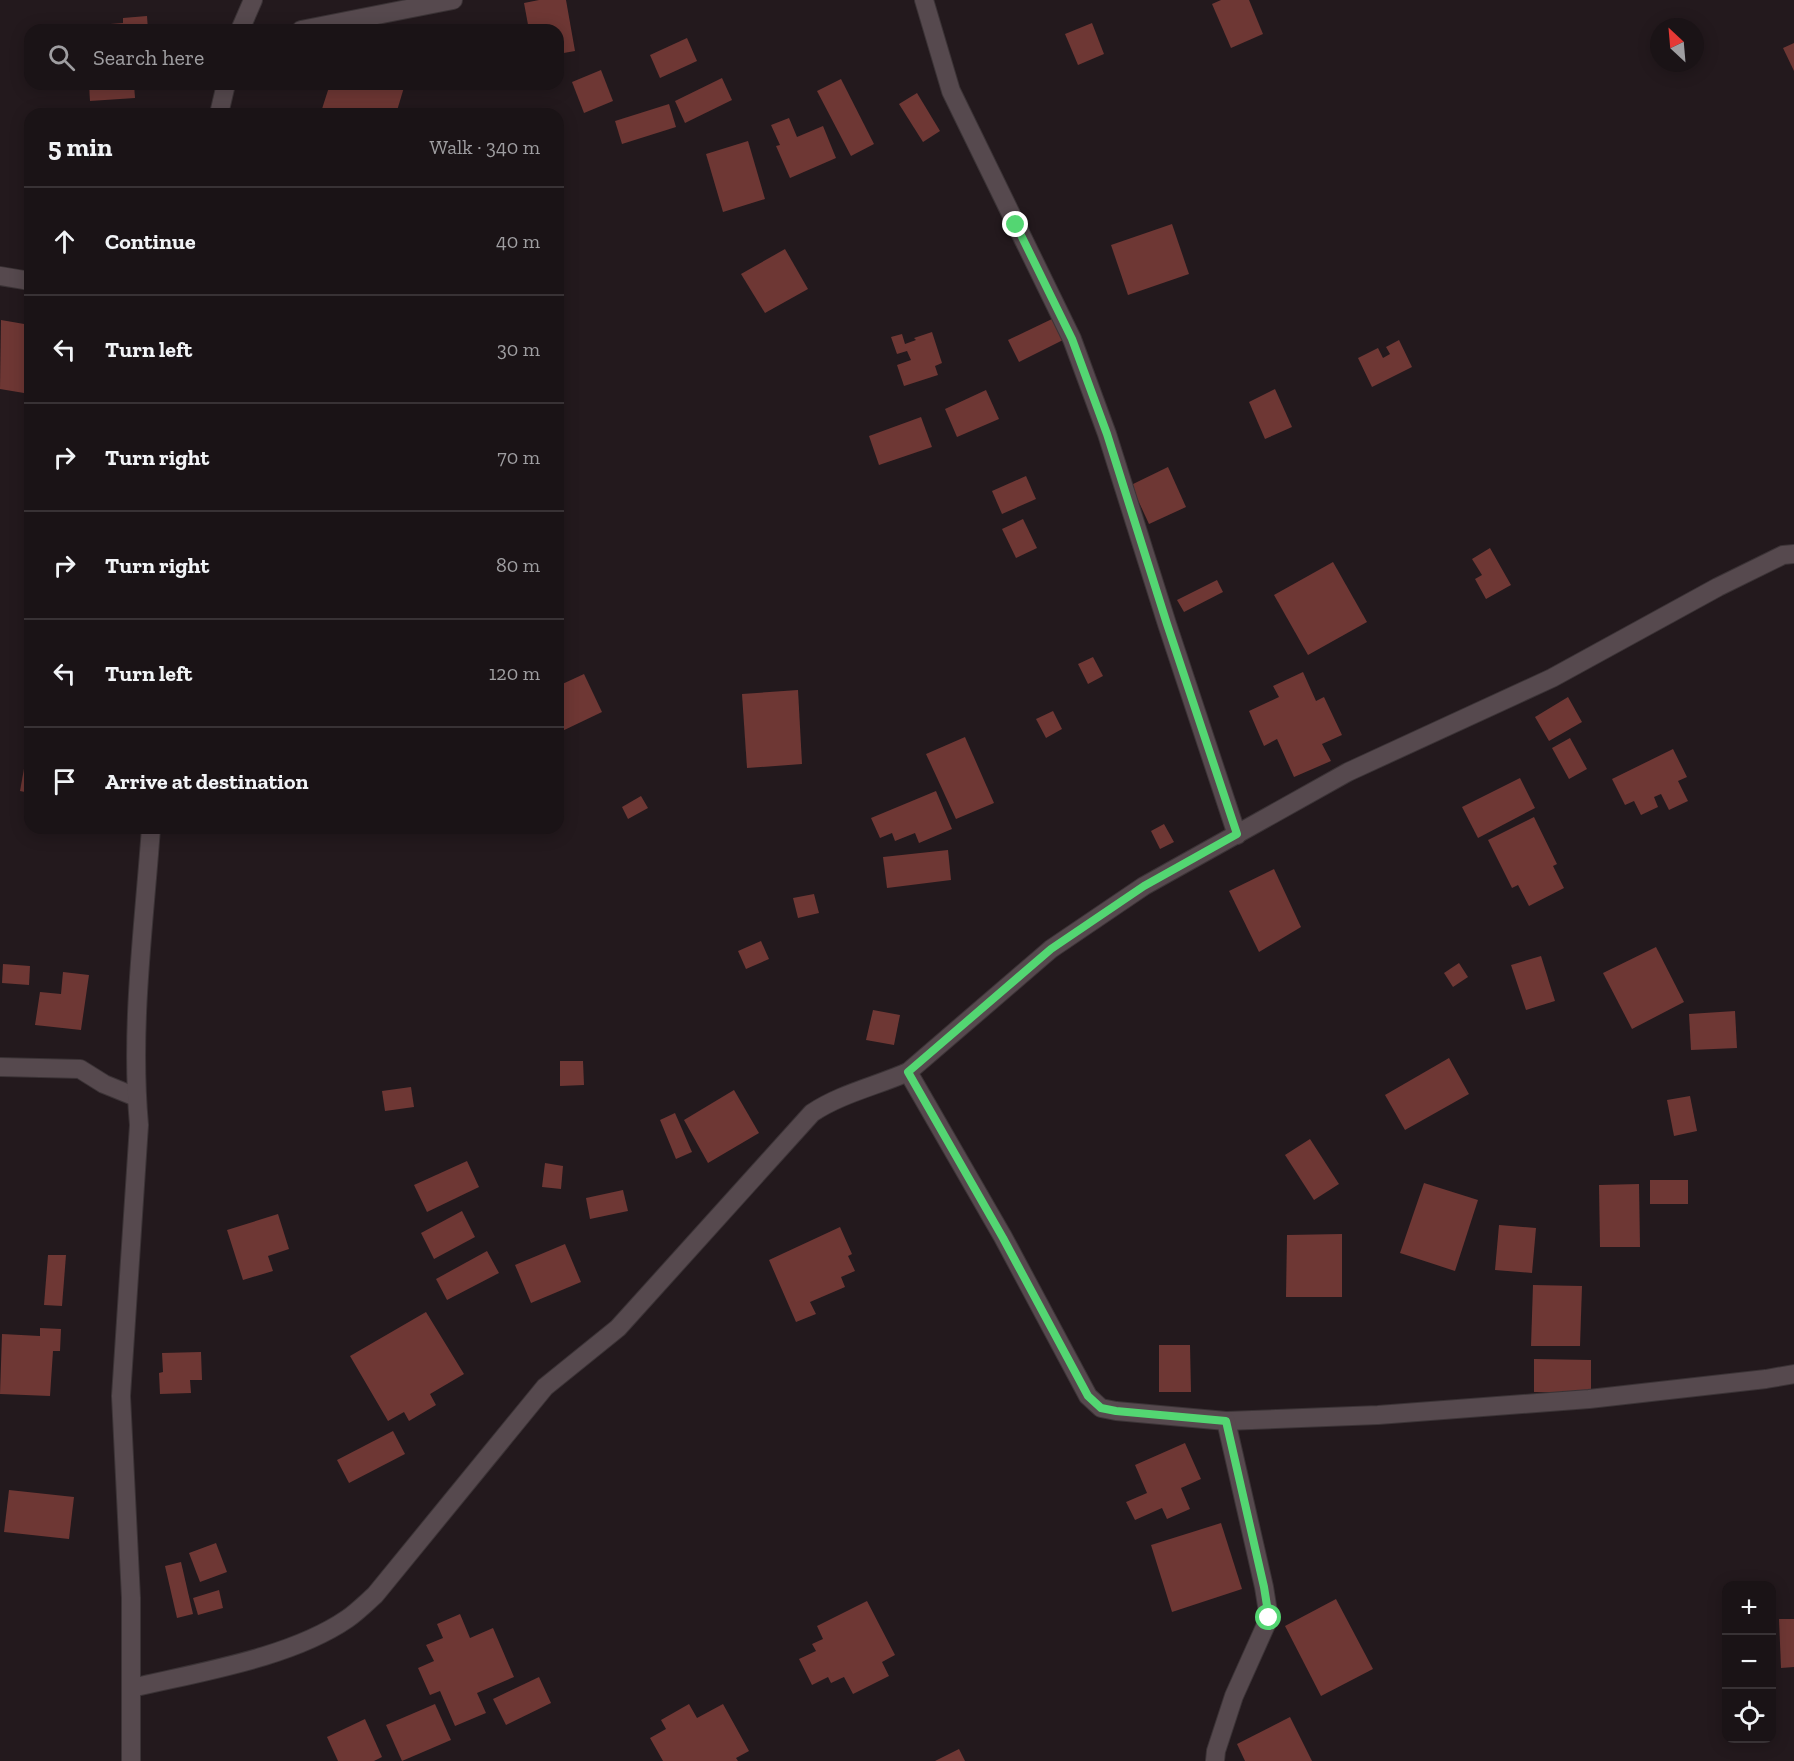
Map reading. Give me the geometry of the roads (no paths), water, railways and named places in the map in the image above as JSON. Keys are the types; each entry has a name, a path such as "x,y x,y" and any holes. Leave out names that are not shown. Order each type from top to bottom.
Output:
{"street":[{"path":"243,24 253,0"},
{"path":"331,24 453,0"},
{"path":"924,0 951,91 1072,339 1107,434 1237,834"},
{"path":"220,108 225,90"},
{"path":"0,276 24,280"},
{"path":"132,1688 267,1656 346,1619 375,1595 545,1387 618,1328 812,1113 822,1106 908,1072 1051,949 1144,886 1348,772 1552,678 1718,587 1783,555 1794,554"},
{"path":"131,1761 131,1598 122,1396 139,1125 136,1097 137,1019 151,834"},
{"path":"0,1067 80,1069 104,1084 136,1097"},
{"path":"908,1072 1003,1238 1088,1396 1101,1408 1226,1421 1378,1415 1589,1399 1794,1374"},
{"path":"1215,1761 1216,1750 1234,1696 1269,1618 1226,1421"}]}
